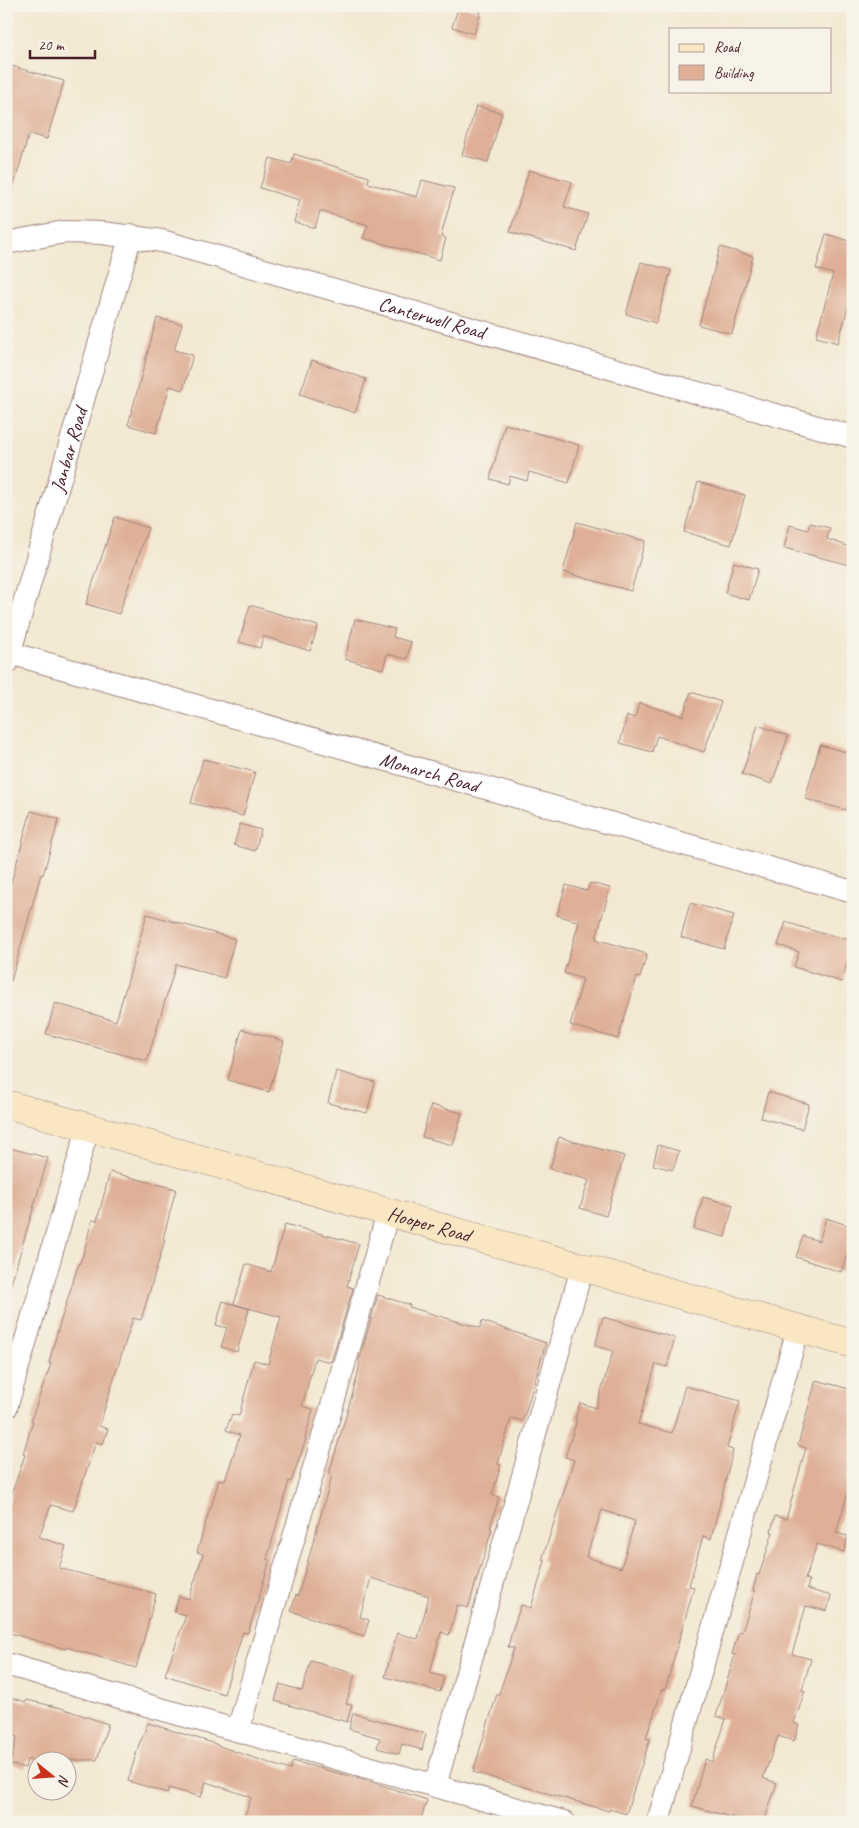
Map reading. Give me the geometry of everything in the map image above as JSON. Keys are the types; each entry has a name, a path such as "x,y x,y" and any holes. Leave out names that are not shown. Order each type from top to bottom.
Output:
{"street":[{"name":"Canterwell Road","path":"6,243 64,232 102,233 162,241 853,437"},
{"name":"Janbar Road","path":"7,656 131,236"},
{"name":"Monarch Road","path":"7,656 853,892"},
{"name":"Hooper Road","path":"6,1104 853,1344"},
{"path":"6,1408 88,1128"},
{"path":"238,1730 388,1213"},
{"path":"435,1786 582,1268"},
{"path":"658,1822 798,1329"},
{"path":"6,1664 564,1822"}],"building":[{"path":"459,6 465,6 481,12 474,34 452,27"},
{"path":"11,66 64,81 47,139 29,134 11,195 6,194 6,82"},
{"path":"476,106 502,113 488,162 462,155"},
{"path":"294,154 369,177 368,183 417,197 422,180 454,188 441,236 446,238 440,260 363,238 368,225 320,211 315,228 294,222 300,200 260,188 270,158 291,164"},
{"path":"529,170 572,182 564,207 588,214 576,251 510,232"},
{"path":"826,234 853,242 853,290 838,343 816,337 833,274 816,269"},
{"path":"720,247 753,256 732,334 699,325"},
{"path":"641,262 671,270 656,323 626,314"},
{"path":"157,318 182,324 174,350 193,355 183,390 170,386 156,433 128,425"},
{"path":"312,360 366,379 355,413 300,394"},
{"path":"505,424 579,445 569,483 529,472 527,481 510,476 508,484 490,479"},
{"path":"698,482 745,495 731,545 684,532"},
{"path":"115,517 148,528 119,614 86,604"},
{"path":"577,522 645,541 631,591 563,572"},
{"path":"810,523 830,528 827,539 853,548 853,566 784,548 790,525 808,530"},
{"path":"734,562 758,569 749,600 725,593"},
{"path":"250,605 318,626 310,651 263,636 260,648 239,642"},
{"path":"355,619 395,629 393,637 411,642 407,659 387,654 383,669 345,659"},
{"path":"691,692 721,702 704,752 657,736 652,752 620,743 627,716 635,718 639,703 683,716"},
{"path":"758,725 788,736 772,784 742,774"},
{"path":"820,745 853,754 853,785 846,810 805,799"},
{"path":"203,759 255,772 243,816 191,803"},
{"path":"31,811 59,819 43,875 41,874 11,981 6,980 6,901"},
{"path":"240,824 261,830 255,851 234,845"},
{"path":"590,883 610,888 596,939 647,954 640,978 637,977 618,1039 570,1025 583,979 564,973 579,922 557,915 566,885 587,891"},
{"path":"690,903 734,915 724,949 681,937"},
{"path":"147,914 235,939 224,978 176,964 147,1061 46,1034 55,1003 116,1021"},
{"path":"786,922 853,941 842,982 794,967 799,952 778,945"},
{"path":"242,1029 284,1041 269,1092 228,1080"},
{"path":"336,1071 375,1082 367,1113 328,1103"},
{"path":"768,1092 809,1104 802,1129 761,1118"},
{"path":"431,1105 462,1113 453,1145 422,1137"},
{"path":"559,1137 624,1156 606,1216 580,1208 589,1180 550,1169"},
{"path":"658,1145 679,1151 673,1170 653,1165"},
{"path":"6,1147 48,1158 11,1284 6,1284"},
{"path":"110,1172 176,1189 163,1239 165,1240 141,1320 133,1318 99,1426 108,1429 103,1444 96,1442 73,1511 51,1505 39,1537 66,1546 59,1568 156,1594 136,1668 66,1647 66,1649 6,1632 6,1510 25,1455 23,1454 33,1421 31,1420 51,1364 49,1363 57,1333 83,1255 92,1220 97,1221"},
{"path":"703,1197 733,1205 725,1237 694,1229"},
{"path":"826,1218 853,1227 853,1237 841,1272 796,1257 803,1236 819,1241"},
{"path":"285,1224 359,1244 347,1286 353,1288 331,1362 315,1358 302,1406 313,1409 306,1439 291,1482 289,1481 267,1559 270,1560 248,1633 243,1632 224,1694 165,1675 186,1615 174,1612 179,1596 189,1599 203,1554 197,1552 219,1479 225,1480 240,1435 226,1430 232,1414 239,1416 254,1360 268,1364 281,1317 234,1304 246,1264 271,1272"},
{"path":"378,1295 410,1305 409,1307 480,1328 482,1321 546,1343 523,1421 511,1418 498,1464 501,1465 492,1495 499,1497 490,1528 492,1529 468,1608 457,1605 449,1635 441,1632 430,1673 444,1677 440,1692 385,1677 397,1633 418,1639 429,1596 371,1578 360,1617 369,1620 364,1636 291,1611 296,1595 298,1596 332,1475 329,1474 357,1378 359,1361"},
{"path":"223,1301 249,1309 237,1352 221,1347 227,1328 216,1325"},
{"path":"603,1317 675,1338 667,1367 656,1364 638,1424 672,1433 685,1386 740,1401 727,1448 733,1450 711,1539 703,1536 689,1586 694,1587 665,1690 662,1689 646,1738 650,1739 626,1814 610,1809 609,1811 473,1772 497,1694 499,1694 514,1648 508,1647 512,1631 521,1605 531,1608 545,1561 542,1560 574,1460 565,1457 577,1420 575,1419 580,1403 596,1408 613,1351 595,1346","holes":["602,1510 635,1521 621,1568 586,1557"]},
{"path":"816,1380 853,1390 853,1475 836,1533 848,1536 844,1552 817,1544 805,1579 809,1580 807,1589 831,1596 827,1611 806,1606 792,1654 811,1659 802,1690 805,1691 794,1723 799,1725 794,1741 778,1736 763,1778 777,1783 764,1822 748,1822 692,1806 705,1759 712,1762 726,1719 716,1716 735,1655 732,1654 739,1631 742,1632 755,1591 753,1591 757,1574 759,1575 773,1532 771,1532 775,1516 786,1519 806,1448 798,1445"},
{"path":"311,1661 355,1674 346,1704 352,1705 347,1722 275,1701 280,1684 302,1691"},
{"path":"6,1696 26,1702 27,1700 61,1708 108,1724 97,1760 78,1760 78,1750 28,1750 28,1760 25,1768 10,1764 17,1737 6,1734"},
{"path":"353,1713 426,1734 422,1750 402,1744 399,1754 377,1748 380,1738 349,1729"},
{"path":"148,1723 290,1770 293,1761 375,1783 427,1800 420,1822 243,1822 251,1797 206,1782 201,1797 169,1788 167,1793 128,1781 140,1741"}]}
